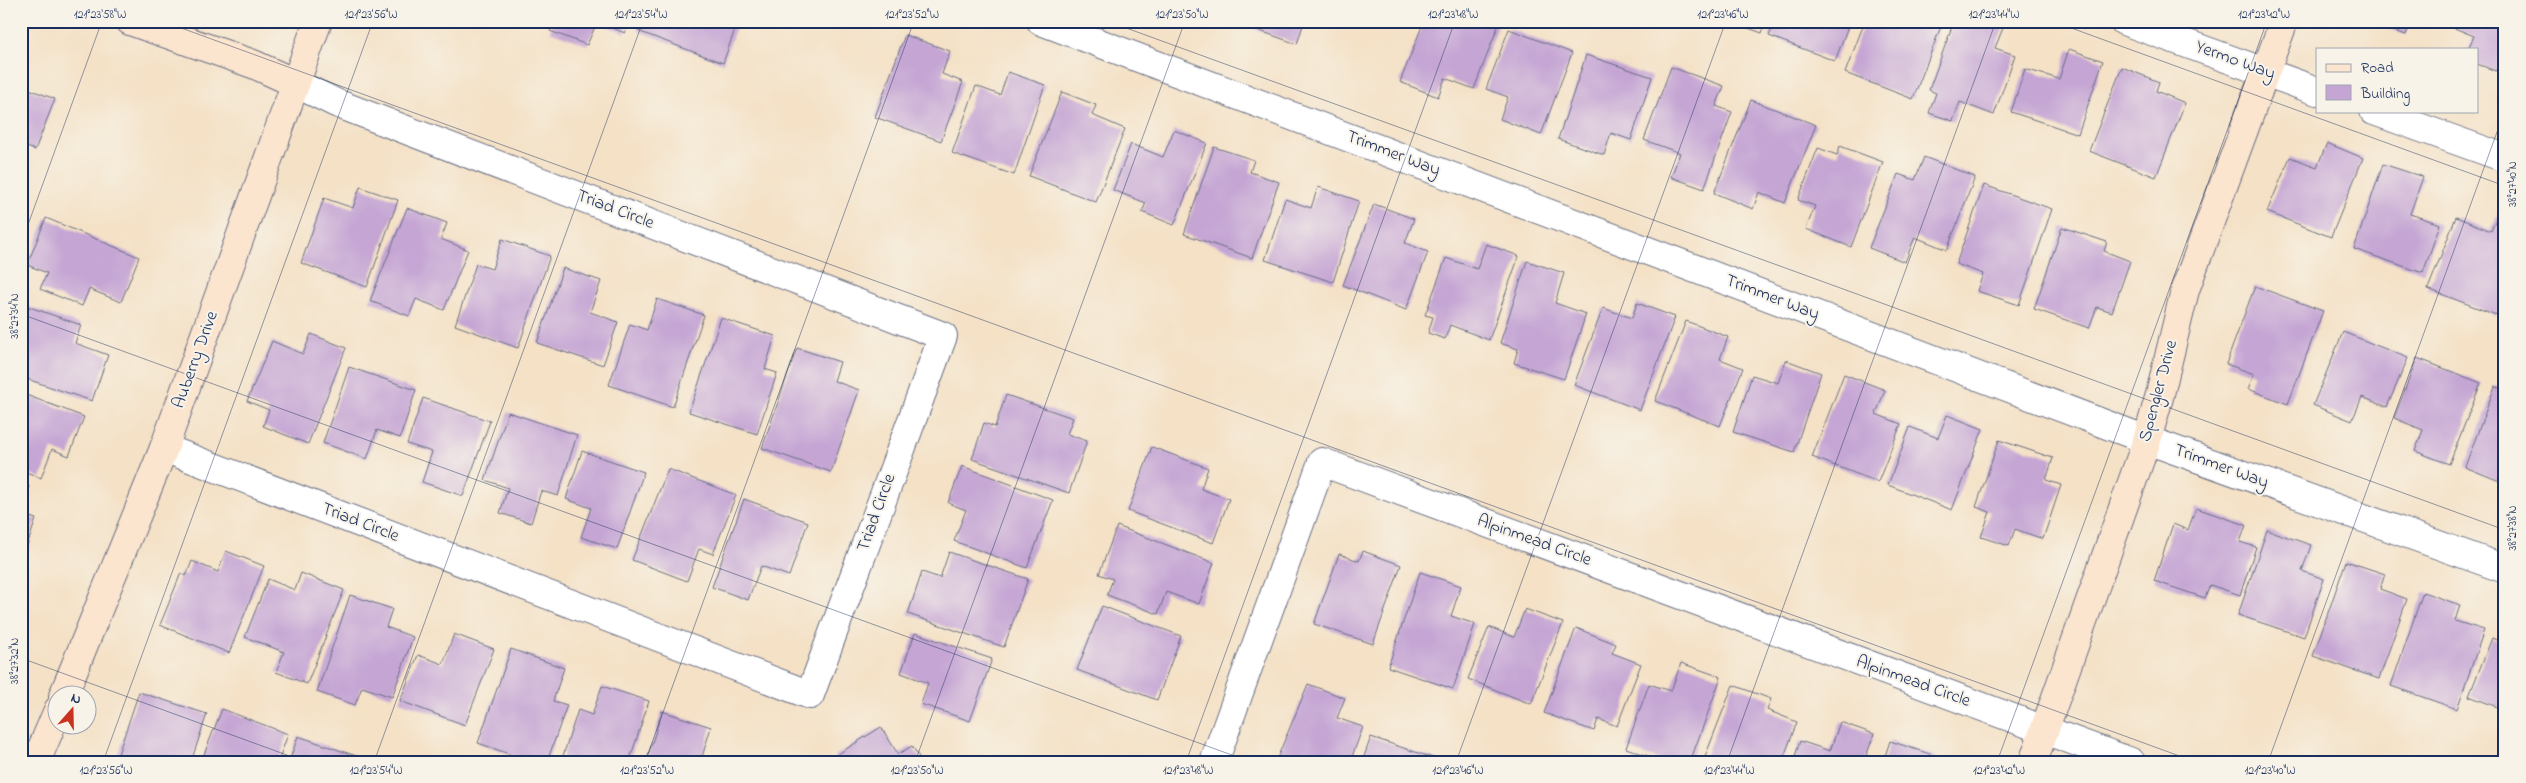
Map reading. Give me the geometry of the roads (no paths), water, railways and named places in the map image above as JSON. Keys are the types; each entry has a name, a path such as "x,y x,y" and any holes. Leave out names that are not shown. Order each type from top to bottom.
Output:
{"street":[{"path":"130,21 253,64 295,83"},
{"name":"Auberry Drive","path":"67,686 164,448 318,21"},
{"name":"Trimmer Way","path":"1041,21 2147,440 2505,569"},
{"name":"Yermo Way","path":"2124,21 2316,91"},
{"name":"Spengler Drive","path":"2033,762 2147,440 2185,290 2284,21"},
{"name":"Triad Circle","path":"164,448 810,694 943,336 336,103 295,83"},
{"path":"2377,112 2505,158"},
{"name":"Alpinmead Circle","path":"1214,762 1322,462 2044,731"},
{"path":"2044,731 2131,762"},
{"path":"36,762 48,734"}]}
